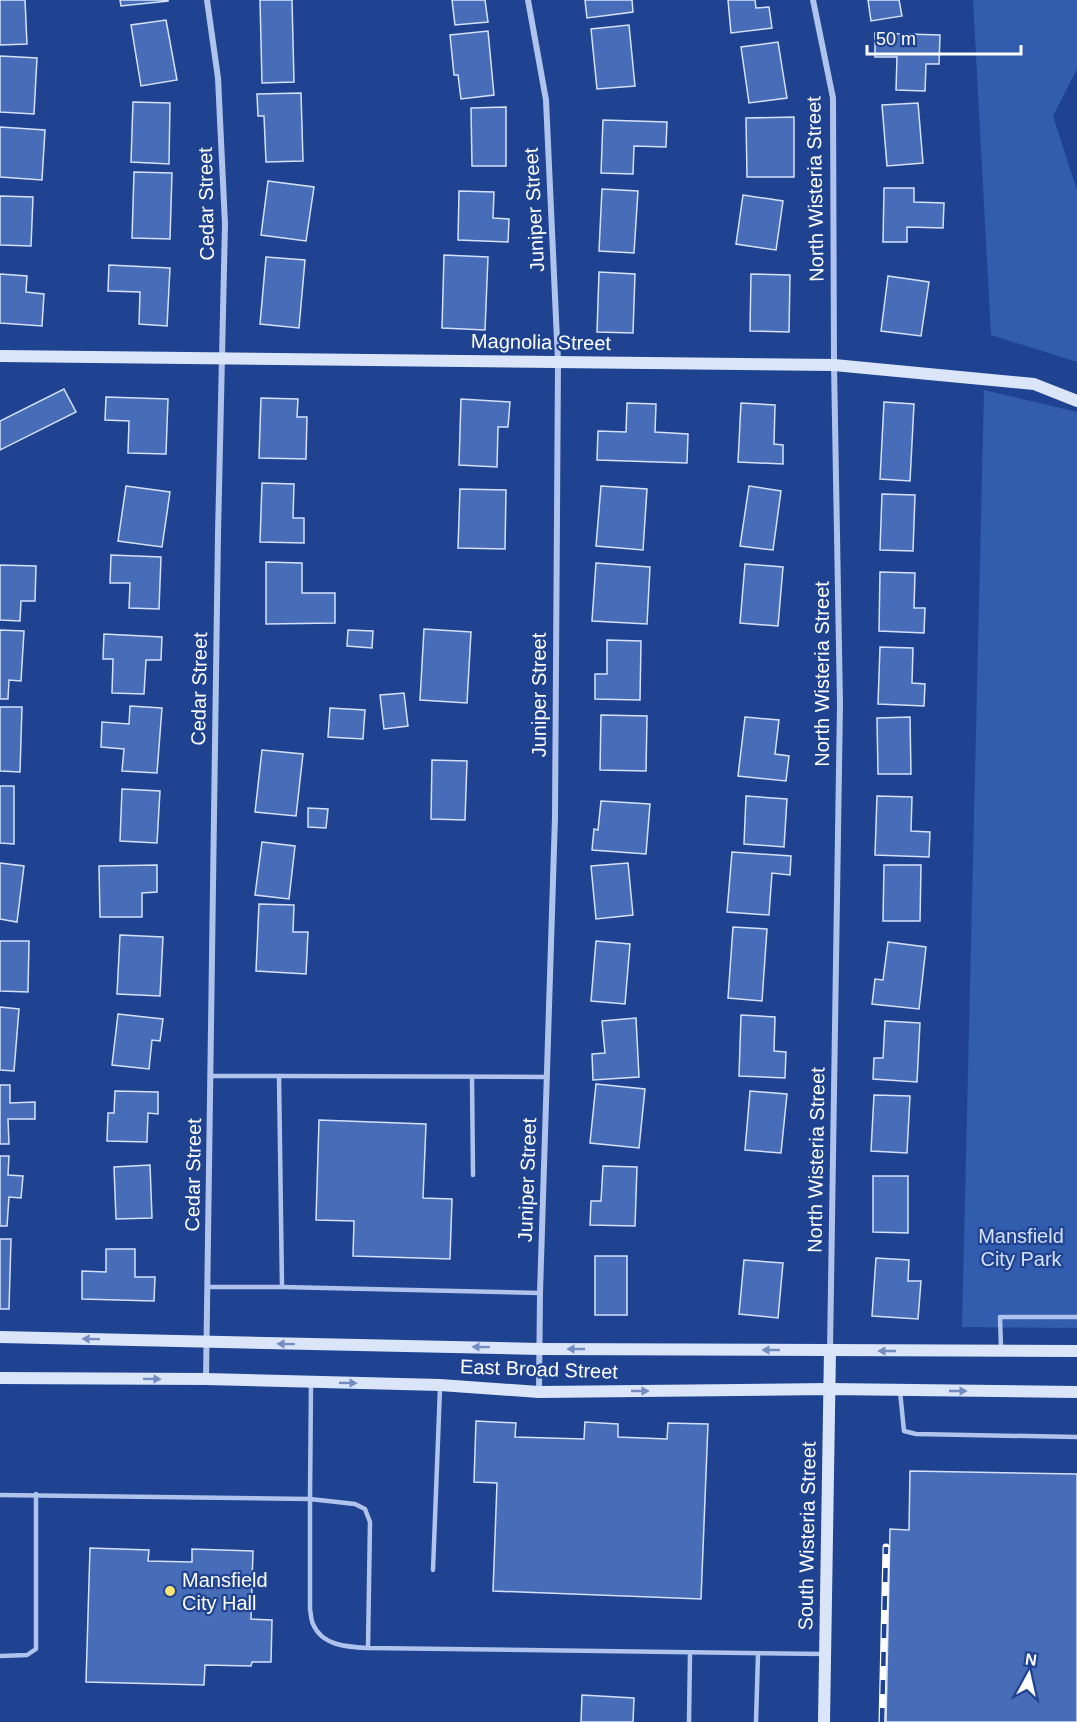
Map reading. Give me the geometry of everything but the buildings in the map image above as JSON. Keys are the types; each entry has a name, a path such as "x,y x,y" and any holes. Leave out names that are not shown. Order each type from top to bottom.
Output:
{"main road":[{"name":"Magnolia Street","path":"0,356 834,365 1034,384 1077,401"},
{"name":"East Broad Street","path":"0,1337 540,1349 1077,1351"},
{"name":"South Wisteria Street","path":"824,1722 830,1350"},
{"name":"East Broad Street","path":"0,1378 206,1379 440,1385 539,1392 829,1389 1077,1392"}],"street":[{"name":"Cedar Street","path":"206,1379 224,213 218,78 207,0"},
{"name":"Juniper Street","path":"528,0 546,100 558,362 555,817 539,1392"},
{"name":"North Wisteria Street","path":"813,0 833,98 834,365 840,704 830,1350"}],"lane":[{"path":"211,1076 547,1077"},
{"path":"279,1076 282,1287"},
{"path":"472,1077 472,1175"},
{"path":"208,1287 540,1293"},
{"path":"1000,1351 1000,1317 1077,1317"},
{"path":"311,1383 310,1609 313,1624 330,1641 345,1646 368,1648 825,1654"},
{"path":"433,1570 440,1385"},
{"path":"900,1390 904,1431 916,1434 1077,1437"},
{"path":"0,1656 27,1655 36,1649 36,1494"},
{"path":"0,1495 310,1498 355,1504 365,1509 370,1522 368,1648"},
{"path":"689,1722 690,1653"},
{"path":"756,1722 758,1654"}],"green space":[{"path":"973,0 1077,0 1077,69 1053,116 1077,190 1077,362 991,335"},
{"name":"Mansfield City Park","path":"984,390 1077,412 1077,1328 962,1327"}],"railway":[{"path":"882,1722 886,1547"}],"place":[{"name":"Mansfield City Hall","path":"170,1591"}]}
